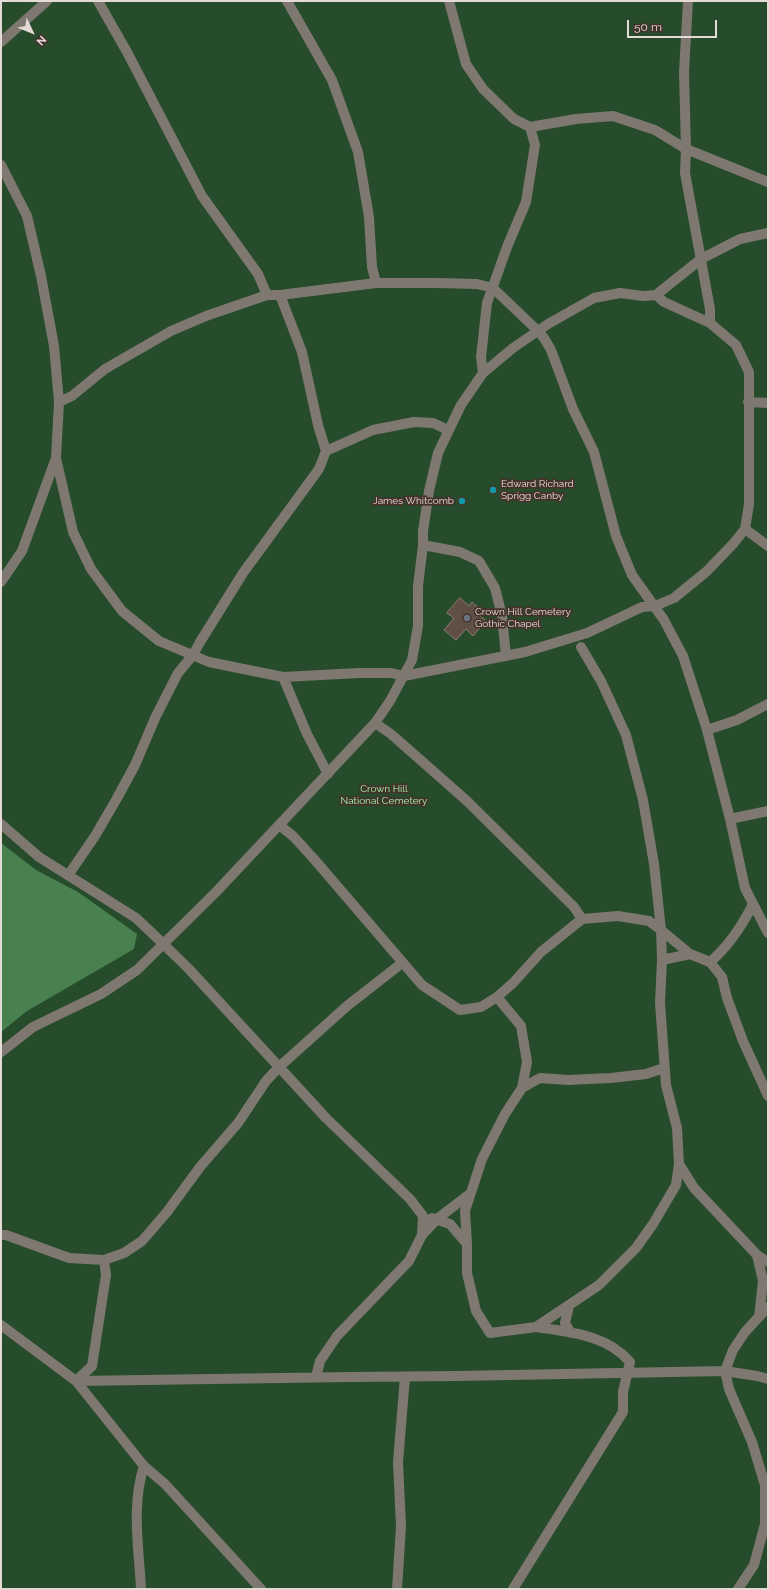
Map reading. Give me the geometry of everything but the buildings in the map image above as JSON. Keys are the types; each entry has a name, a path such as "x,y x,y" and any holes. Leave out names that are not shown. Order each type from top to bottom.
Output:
{"lane":[{"path":"1,42 47,1"},
{"path":"98,1 127,52 202,196 258,274 267,295"},
{"path":"287,1 332,80 358,152 369,217 372,267 376,283"},
{"path":"449,1 466,64 483,89 514,119 530,127 576,119 613,116 655,130 686,149 768,182"},
{"path":"688,1 684,72 686,149 685,173 710,310 710,323"},
{"path":"483,373 481,357 487,303 507,247 526,202 535,145 530,127"},
{"path":"1,165 27,216 41,276 54,346 59,402 56,458 73,532 91,569 122,611 159,641 209,662 283,677 359,673 391,673 404,676 525,652 565,641 587,633 642,607 655,606 674,598 706,572 734,544 745,529 749,504 749,372 736,345 710,323 664,302 656,296 620,293 594,298 559,317 512,348 483,373 460,406 438,453 431,483 423,531 423,545 418,586 418,626 412,660 404,676 390,701 375,723 216,892 137,970 101,994 33,1027 1,1052"},
{"path":"656,296 701,259 740,239 768,233"},
{"path":"59,402 72,396 105,369 170,331 206,316 267,295 280,295 376,283 438,282 477,284 493,288 538,331 551,350 573,409 594,452 616,536 632,575 664,620 683,656 707,730 730,818 745,888 766,930"},
{"path":"69,874 95,836 116,800 178,674 193,656 200,642 243,573 319,469 326,452 318,425 302,352 280,295"},
{"path":"748,402 768,403"},
{"path":"326,452 373,430 414,422 433,423 448,430"},
{"path":"1,582 22,551 56,458"},
{"path":"745,529 768,546"},
{"path":"423,545 460,552 479,561 495,588 502,616 506,656"},
{"path":"581,647 587,633"},
{"path":"536,1327 599,1285 636,1248 653,1224 676,1185 679,1164 677,1128 666,1084 664,1068 660,1003 662,960 661,930 654,864 643,800 626,735 601,681 581,647 565,641"},
{"path":"283,677 307,734 328,774"},
{"path":"707,730 737,720 768,704"},
{"path":"375,723 391,734 467,801 574,907 582,919"},
{"path":"730,818 768,811"},
{"path":"1,824 40,857 69,874 136,918 164,944 326,1118 410,1199 423,1216 422,1235"},
{"path":"279,825 293,836 314,859 422,985 460,1010 481,1006 497,997 513,983 541,952 582,919 618,916 649,921 690,954 710,962 722,977 727,998 743,1041 768,1096"},
{"path":"710,962 727,946 743,924 753,904"},
{"path":"649,921 659,912"},
{"path":"743,924 766,930"},
{"path":"662,960 690,954"},
{"path":"1,1235 6,1235 69,1258 104,1260 124,1253 142,1241 167,1212 200,1167 238,1123 266,1081 279,1067 347,1006 402,963"},
{"path":"497,997 521,1026 527,1062 522,1088 482,1159 465,1211 467,1273 476,1311 490,1332 536,1327 570,1332 598,1339 621,1352 630,1362 623,1392 624,1412 513,1589"},
{"path":"527,1062 540,1078"},
{"path":"522,1088 540,1078 568,1080 611,1078 646,1074 664,1068"},
{"path":"679,1164 694,1188 757,1256 768,1262"},
{"path":"676,1185 694,1188"},
{"path":"316,1377 320,1361 338,1336 409,1261 422,1235 437,1219 472,1192"},
{"path":"423,1216 450,1224 467,1244"},
{"path":"757,1256 763,1281 759,1317"},
{"path":"76,1381 92,1366 106,1276 104,1260"},
{"path":"569,1306 565,1323 570,1332"},
{"path":"738,1589 754,1565 765,1524 764,1486 752,1442 729,1389 725,1371 733,1350 745,1332 768,1307"},
{"path":"1,1325 76,1381 144,1466 165,1484 261,1589"},
{"path":"92,1366 107,1381"},
{"path":"76,1381 627,1374 725,1371 757,1376 768,1380"},
{"path":"397,1589 401,1526 398,1462 405,1377"},
{"path":"141,1589 136,1500 144,1466"}],"green space":[{"name":"Crown Hill National Cemetery","path":"1,1 768,1 768,1589 1,1589"},
{"path":"1,843 36,870 78,892 137,934 134,949 27,1011 1,1032"}],"place":[{"name":"Edward Richard Sprigg Canby","path":"493,490"},
{"name":"James Whitcomb","path":"462,501"},
{"name":"Crown Hill Cemetery Gothic Chapel","path":"467,618"}]}
